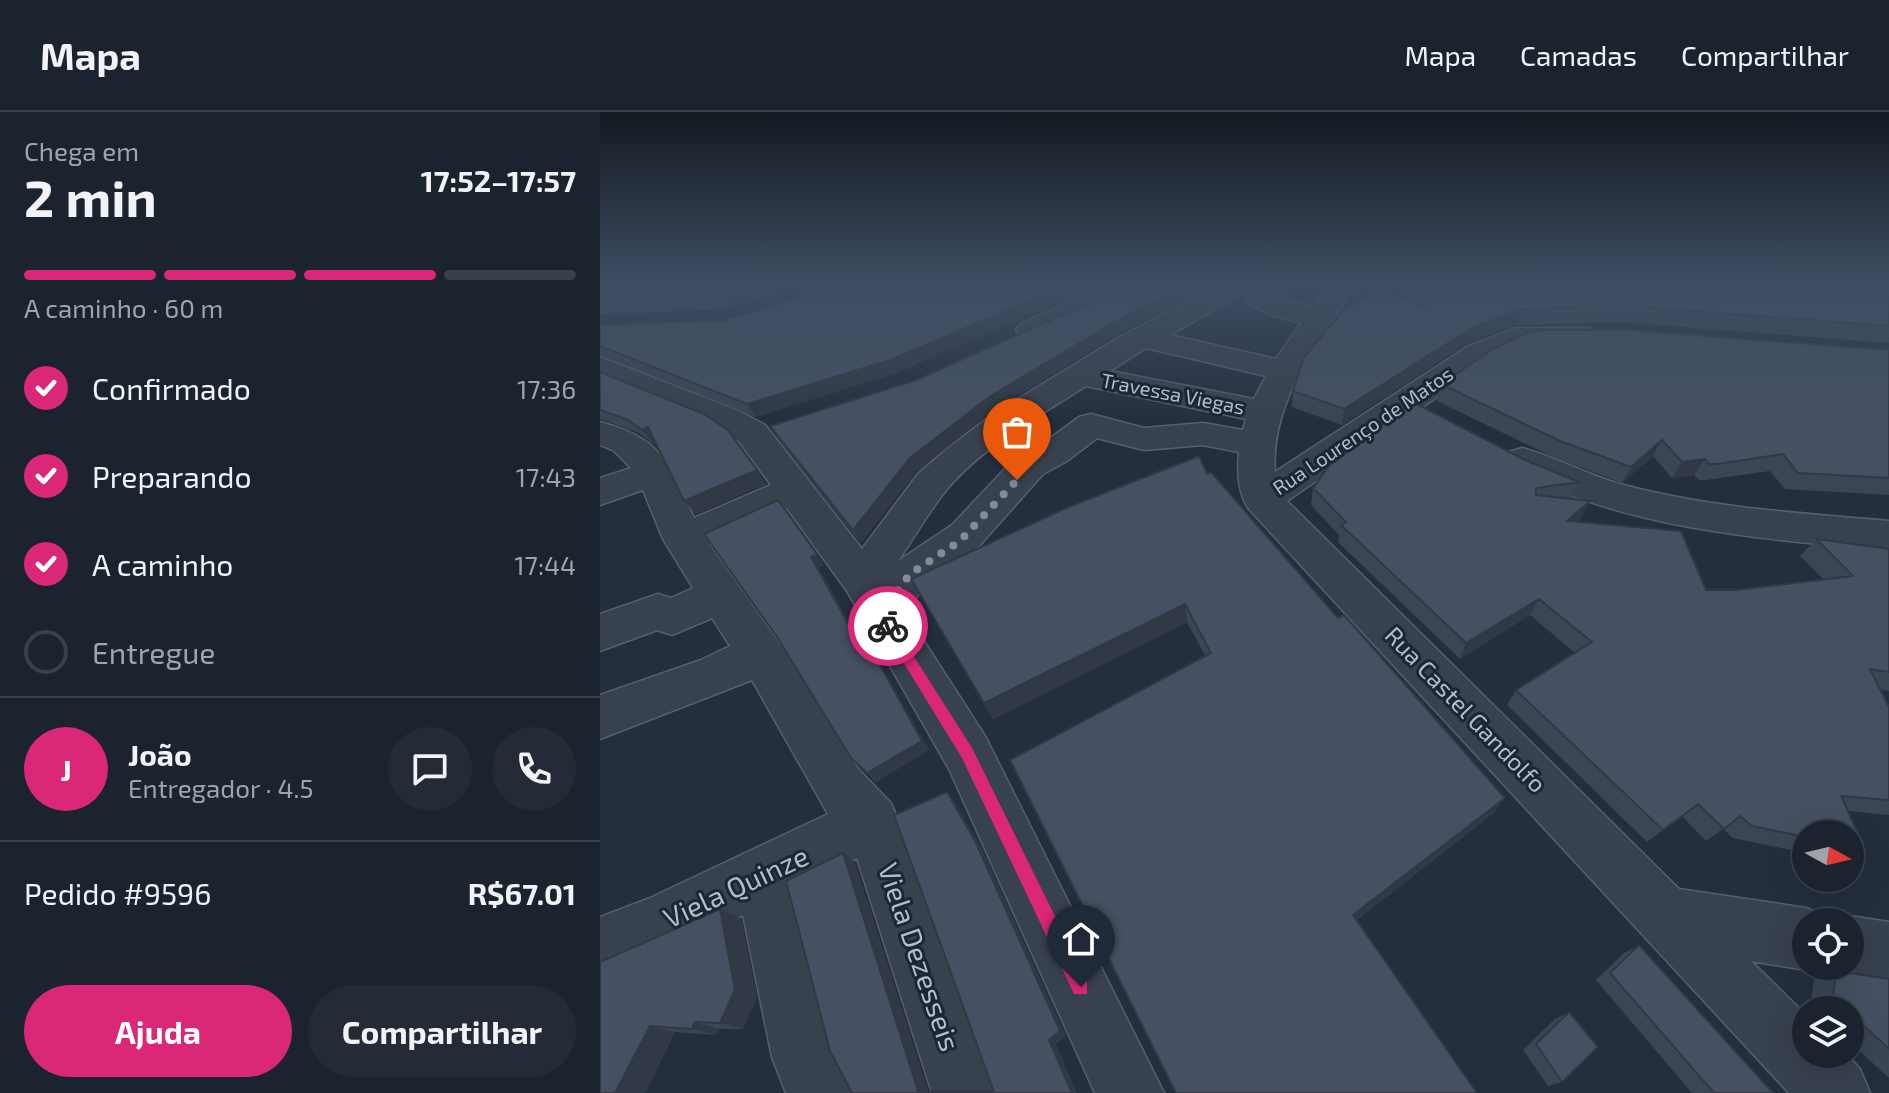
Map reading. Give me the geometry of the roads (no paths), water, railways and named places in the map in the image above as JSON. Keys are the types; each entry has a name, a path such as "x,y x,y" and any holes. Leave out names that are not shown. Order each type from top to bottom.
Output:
{"street":[{"path":"1010,340 1032,330"},
{"path":"871,597 931,483 1007,421 1158,330"},
{"path":"1262,499 1255,480 1269,409 1315,330"},
{"name":"Rua Lourenço de Matos","path":"1262,499 1497,344 1538,334 1607,334"},
{"path":"1143,338 1269,409"},
{"path":"600,367 727,418 765,429 793,490 871,597 967,753 1130,1093"},
{"name":"Travessa Viegas","path":"1081,375 1206,403 1269,409"},
{"path":"1407,402 1449,424"},
{"path":"871,597 966,535 1030,465 1060,449 1091,425 1144,439 1203,434 1269,409"},
{"path":"600,433 626,442 644,458 656,477 683,539 759,654 839,787 871,822"},
{"path":"1492,445 1582,485 1663,510 1889,536"},
{"path":"600,492 639,478 656,477"},
{"path":"683,539 793,490"},
{"name":"Rua Castel Gandolfo","path":"1262,499 1836,1093"},
{"path":"600,633 658,611 672,617 719,596"},
{"path":"600,717 717,675 759,654"},
{"name":"Viela Quinze","path":"600,948 764,876 871,822"},
{"name":"Viela Dezesseis","path":"871,822 894,879 966,1093"},
{"path":"764,876 806,1081"},
{"path":"1668,917 1792,937"},
{"path":"1864,949 1889,953"}]}
